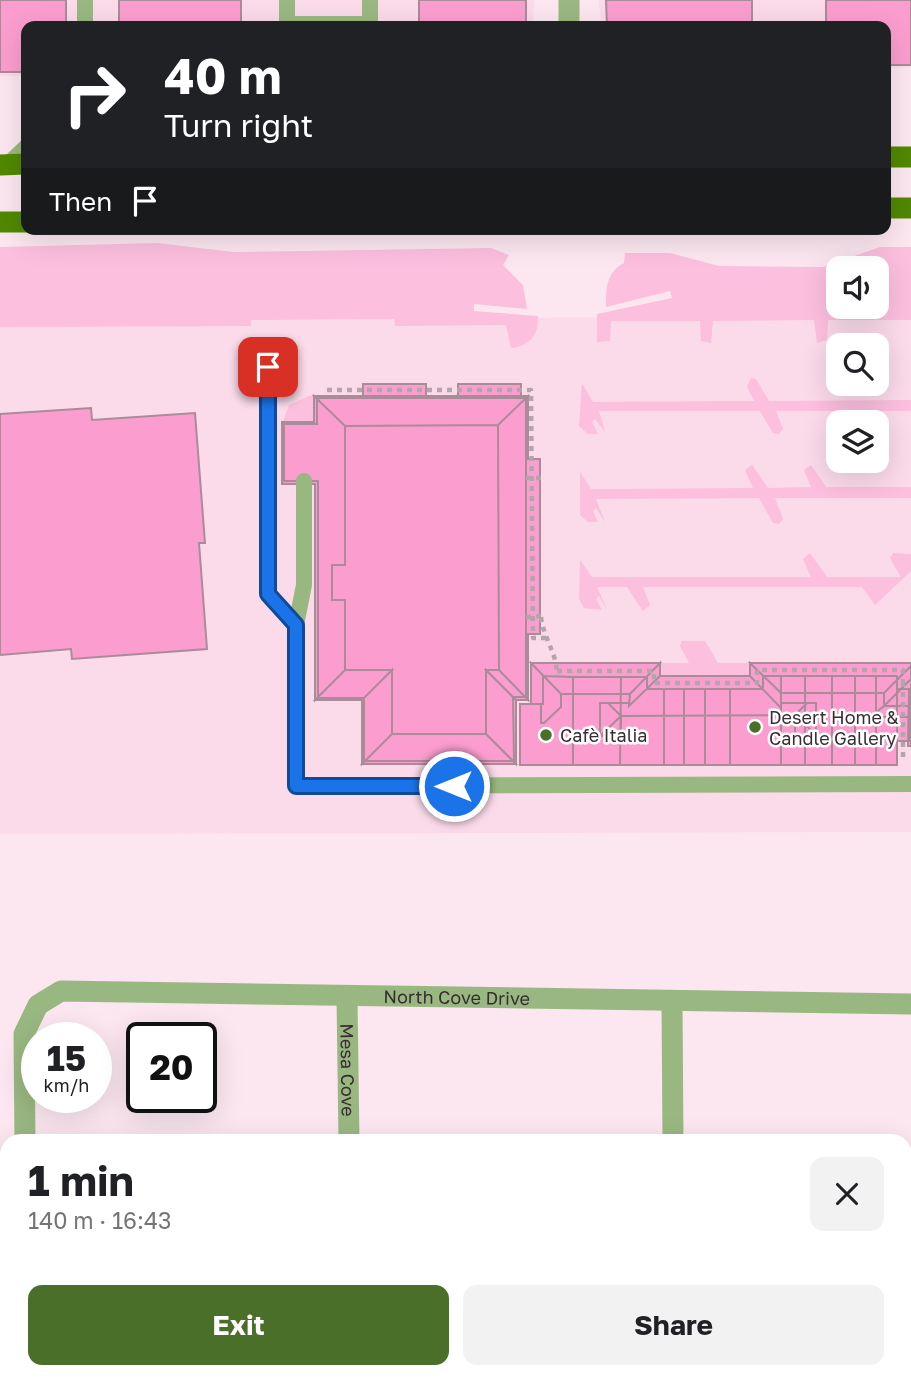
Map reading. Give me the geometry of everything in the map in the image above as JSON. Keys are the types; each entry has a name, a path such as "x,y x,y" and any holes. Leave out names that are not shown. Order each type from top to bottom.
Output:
{"main road":[{"path":"891,157 911,157"},
{"path":"891,208 911,208"},
{"path":"0,222 21,222"}],"street":[{"path":"569,0 569,21"},
{"name":"North Cove Drive","path":"25,1134 24,1034 38,1005 61,991 347,998 911,1004"},
{"name":"Mesa Cove","path":"347,998 349,1134"},
{"path":"672,1002 673,1134"}],"lane":[{"path":"85,0 85,21"},
{"path":"287,0 287,21"},
{"path":"370,0 370,21"},
{"path":"268,367 268,594 296,625"},
{"path":"304,481 304,585 296,625 296,786 911,784"}],"path":[{"path":"327,390 530,390 533,394 533,638 546,638"},
{"path":"526,478 542,478"},
{"path":"526,617 542,616 546,638 558,659 558,673 628,674 654,671 654,686 742,686 757,683 757,670 771,673 886,673 903,670 903,767"},
{"path":"903,682 911,682"}],"shaded area":[{"path":"0,0 534,0 533,21 21,21 21,76 0,76"},
{"path":"599,0 911,0 911,67 891,68 891,21 601,21"},
{"path":"157,243 234,252 491,248 509,255 503,265 523,285 527,309 474,304 474,311 538,316 537,328 528,342 511,348 506,325 395,326 394,319 251,320 251,326 0,327 0,247"},
{"path":"880,247 911,247 911,320 828,320 826,340 817,343 814,320 713,321 711,343 701,341 700,321 611,321 610,341 597,342 597,314 672,298 670,291 606,307 610,276 624,263 625,253 670,253 719,266 826,266 826,319 889,319 889,256 854,256"},
{"path":"826,316 826,319 889,319 889,316 911,316 911,832 0,834 0,320"},
{"path":"751,378 756,379 769,401 911,400 911,411 776,411 783,429 779,434 773,433 760,411 599,411 605,432 595,419 592,422 598,434 588,434 579,426 582,383 593,402 754,401 747,387"},
{"path":"521,395 317,424 282,424 289,405 309,396"},
{"path":"752,465 768,488 811,487 804,470 811,465 826,487 911,487 911,498 775,498 783,519 779,524 773,523 759,498 596,499 605,522 596,508 593,511 598,522 588,522 580,515 580,472 591,489 753,488 745,470"},
{"path":"810,553 827,577 901,577 890,558 893,553 911,554 911,571 875,605 862,587 643,587 650,605 643,611 627,587 597,587 607,610 599,596 596,599 602,610 584,608 579,599 580,560 592,577 811,577 803,559"},
{"path":"682,641 705,641 718,663 750,663 750,676 660,676 660,663 689,663 680,646"}],"building":[{"path":"0,0 66,0 66,21 21,21 21,72 0,72"},
{"path":"119,0 241,0 241,21 119,21"},
{"path":"419,0 526,0 526,21 419,21"},
{"path":"606,0 752,0 752,21 607,21"},
{"path":"826,0 911,0 911,65 891,65 891,21 826,21"},
{"path":"363,384 426,384 426,398 363,398"},
{"path":"458,384 521,384 521,398 458,398"},
{"path":"314,396 345,426 345,565 332,565 332,600 345,600 345,670 315,700 315,484 282,484 282,422 314,422"},
{"path":"314,396 528,396 498,425 345,426"},
{"path":"528,396 528,459 540,459 540,634 528,634 528,700 499,670 498,425"},
{"path":"317,398 526,398 526,697 513,697 514,761 364,761 364,698 318,698 318,481 284,481 284,424 317,424"},
{"path":"91,408 92,420 195,413 205,543 199,543 207,649 72,659 71,649 0,655 0,414"},
{"path":"531,663 660,663 630,694 561,694"},
{"path":"531,663 561,694 561,707 544,723 541,723 541,704 531,704"},
{"path":"660,663 660,676 629,706 630,694"},
{"path":"750,663 781,693 781,708 750,676"},
{"path":"750,663 911,663 911,666 884,693 781,693"},
{"path":"911,666 911,679 884,706 884,693"},
{"path":"345,670 392,670 362,700 315,700"},
{"path":"392,670 392,734 362,764 362,700"},
{"path":"486,670 499,670 528,700 516,700"},
{"path":"486,670 516,700 516,764 486,734"},
{"name":"Cafè Italia","path":"543,676 573,677 573,765 520,765 520,704 543,704"},
{"path":"660,676 750,676 781,708 781,703 807,703 795,715 621,716 608,703 629,703 629,706"},
{"name":"Desert Home & Candle Gallery","path":"763,676 781,676 781,765 730,765 730,689 763,689"},
{"path":"781,676 805,676 805,765 781,765"},
{"path":"805,676 832,676 832,765 805,765"},
{"path":"832,676 855,676 855,765 832,765"},
{"path":"855,676 876,676 876,765 855,765"},
{"path":"876,676 897,676 897,765 876,765"},
{"path":"573,677 621,677 620,765 573,765"},
{"path":"621,677 647,677 647,689 664,689 664,765 620,765"},
{"path":"911,679 911,706 884,706"},
{"path":"664,689 684,689 684,765 664,765"},
{"path":"684,689 705,689 705,765 684,765"},
{"path":"705,689 730,689 730,765 705,765"},
{"path":"897,689 909,689 909,741 897,741"},
{"path":"911,689 911,746 908,746"},
{"path":"600,703 608,703 621,716 600,736"},
{"path":"807,703 816,703 816,735 795,715"},
{"path":"884,706 911,706 911,717 870,717"},
{"path":"795,715 816,735 795,735"},
{"path":"621,716 621,735 600,736"},
{"path":"392,734 486,734 516,764 362,764"}],"place":[{"name":"Desert Home & Candle Gallery","path":"755,727"},
{"name":"Cafè Italia","path":"546,735"}],"route":[{"path":"268,367 268,594 296,625 296,786 454,786"}]}
